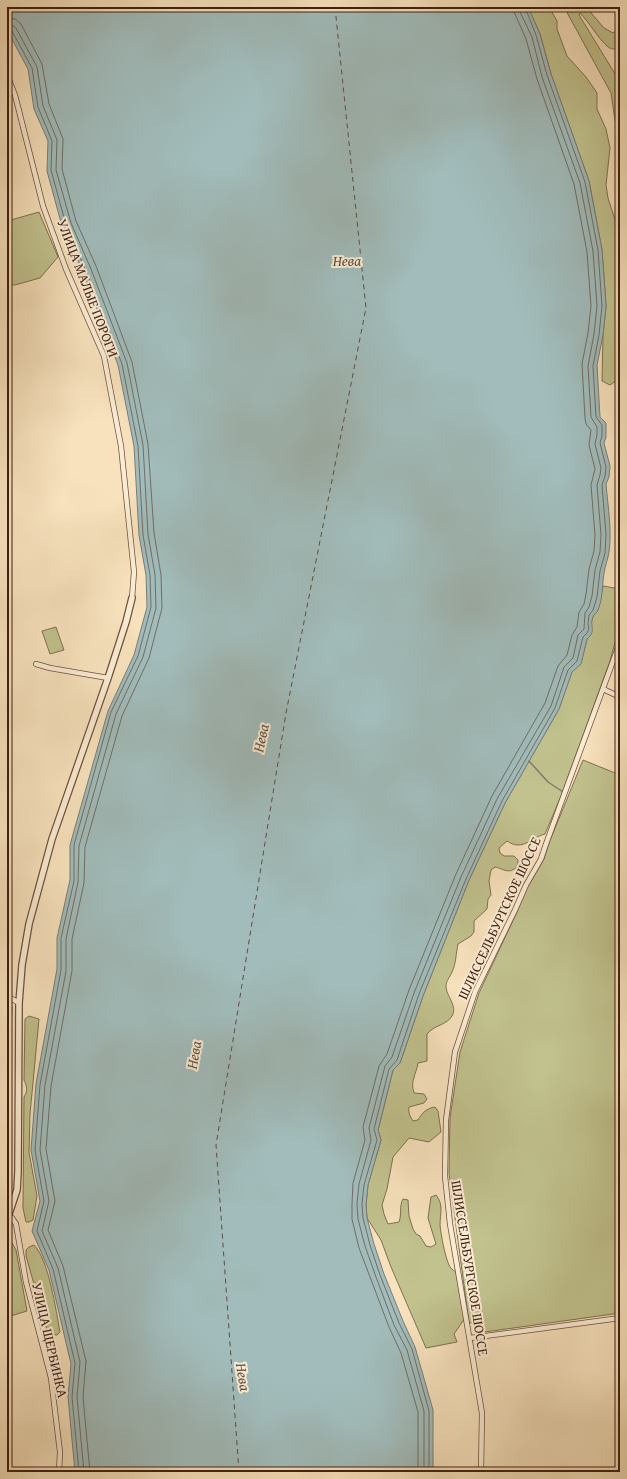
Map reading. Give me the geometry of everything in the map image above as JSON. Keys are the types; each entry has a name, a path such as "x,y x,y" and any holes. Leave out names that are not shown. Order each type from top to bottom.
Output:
{"street":[{"name":"УЛИЦА МАЛЫЕ ПОРОГИ","path":"7,75 15,95 43,206 66,269 104,356 121,446 134,572 132,598 126,622 52,839 29,924 22,965 19,1003 17,1190 8,1218"},
{"name":"ШЛИССЕЛЬБУРГСКОЕ ШОССЕ","path":"481,1472 482,1413 450,1224 445,1176 446,1120 455,1052 475,992 526,885 541,859 620,642"},
{"path":"36,664 50,668 108,678"},
{"path":"603,689 620,697"},
{"path":"7,996 19,1003"},
{"name":"УЛИЦА ЩЕРБИНКА","path":"8,1218 12,1218 16,1224 26,1282 51,1378 60,1452 59,1472"},
{"path":"470,1338 620,1318"}],"green space":[{"path":"528,7 549,7 557,21 557,29 567,56 586,77 597,93 597,109 606,129 610,148 606,185 608,198 620,235 620,378 610,385 602,381 603,335 606,306 602,250 589,181 551,74 540,34"},
{"path":"564,7 586,7 604,28 613,33 617,30 620,22 620,57 616,49 607,46 580,13 579,15 620,82 620,154 611,93"},
{"path":"7,208 11,220 39,212 58,257 40,278 15,285 7,284"},
{"path":"603,586 620,589 620,624 610,661 561,796 545,834 520,845 515,845 507,841 499,848 500,853 504,856 514,856 518,860 518,866 509,871 495,867 491,870 489,881 491,895 488,899 487,909 474,921 474,932 471,936 458,944 454,966 446,984 454,1008 452,1016 450,1019 427,1034 427,1061 418,1063 413,1081 414,1093 424,1094 427,1099 424,1103 409,1107 410,1114 413,1121 418,1120 425,1111 435,1107 438,1111 441,1132 429,1142 409,1138 393,1157 387,1189 382,1205 388,1224 399,1222 403,1199 408,1200 409,1216 416,1234 420,1236 426,1246 431,1247 436,1244 428,1218 431,1197 436,1195 441,1206 440,1225 442,1240 449,1266 456,1272 465,1318 454,1334 457,1342 426,1348 381,1240 367,1218 366,1205 368,1185 381,1140 378,1130 393,1070 400,1063 423,996 469,880 505,803 559,709 572,671 581,663 593,616 597,612"},
{"path":"56,627 64,650 50,654 42,631"},
{"path":"583,760 620,775 620,1313 485,1332 482,1322 469,1323 449,1173 450,1118 460,1052 479,993 528,886 544,859 549,843"},
{"path":"7,1006 12,1007 7,1130"},
{"path":"29,1016 39,1019 30,1114 29,1152 37,1196 33,1220 26,1222 23,1208 24,1097 27,1088 24,1080 25,1019"},
{"path":"7,1241 12,1243 16,1250 27,1311 7,1317"},
{"path":"34,1245 44,1262 48,1274 60,1332 57,1335 50,1334 47,1330 26,1256 26,1250"}],"water":[{"name":"Нева","path":"7,7 528,7 540,34 551,74 589,181 602,250 606,306 603,335 597,365 600,417 606,423 606,437 604,443 610,466 609,477 606,484 610,535 609,552 604,573 599,608 593,616 592,633 587,639 581,664 572,672 559,709 505,803 469,880 423,996 400,1063 393,1070 378,1130 381,1140 368,1185 366,1205 367,1218 374,1244 384,1274 415,1347 433,1410 433,1472 75,1472 68,1397 71,1364 49,1270 32,1231 40,1201 31,1150 36,1084 57,969 57,938 70,880 70,845 108,711 134,655 147,607 146,575 139,535 134,446 118,365 83,272 62,226 47,171 48,141 34,109 28,69 7,30"}],"waterway":[{"path":"529,761 548,782 563,792"}],"ferry route":[{"path":"239,1472 216,1145 286,713 366,308 335,7"}]}
